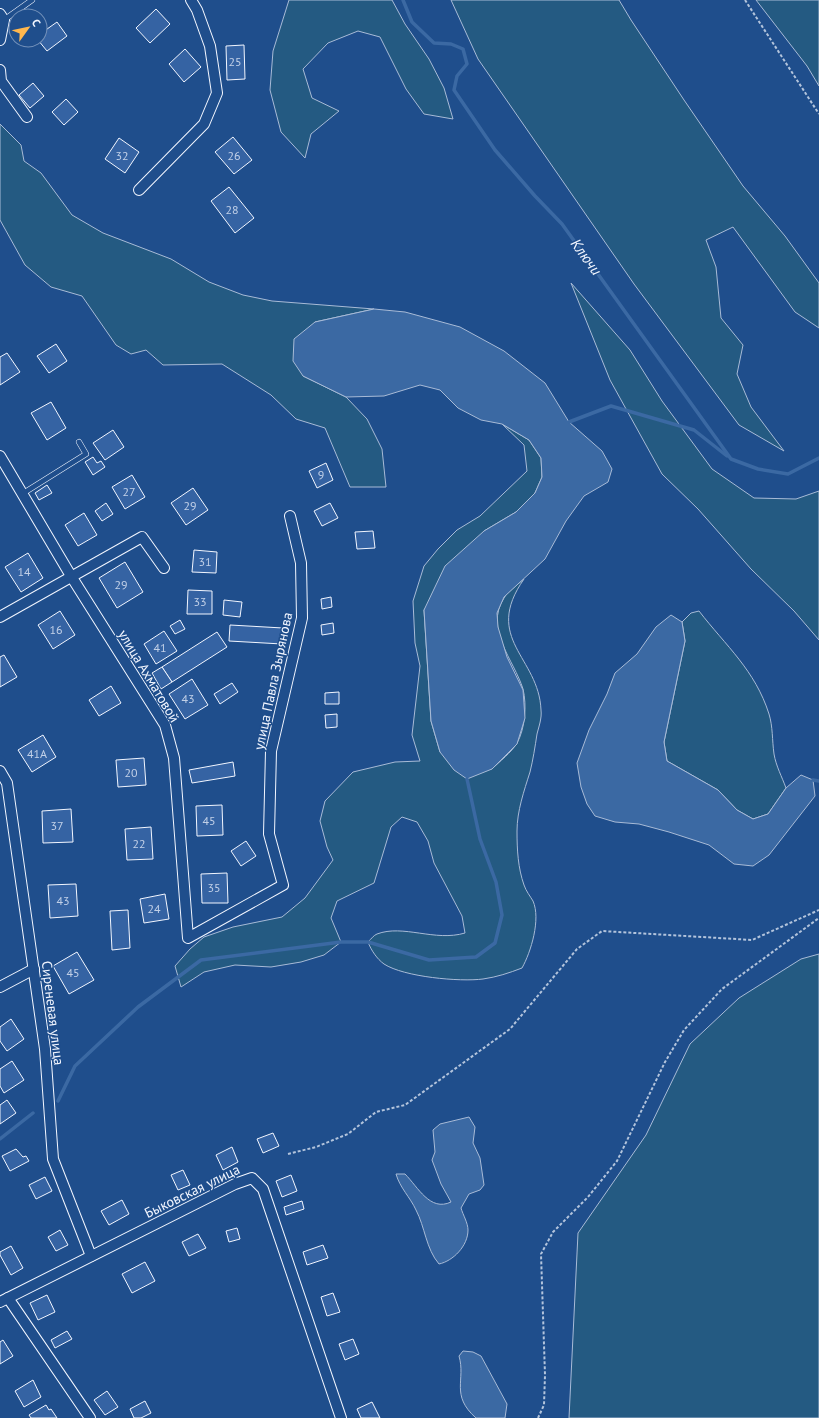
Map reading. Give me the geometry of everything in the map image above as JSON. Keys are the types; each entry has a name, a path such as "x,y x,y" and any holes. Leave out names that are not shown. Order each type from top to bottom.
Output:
{"street":[{"path":"139,190 204,124 217,93 210,46 192,0"},
{"path":"0,40 2,17"},
{"path":"0,70 1,82 27,117"},
{"name":"улица Ахматовой","path":"0,456 71,576 165,725 174,758 188,938"},
{"name":"улица Павла Зырянова","path":"188,938 283,886 269,834 271,751 302,618 301,563 290,516"},
{"path":"0,617 142,537 164,568"},
{"name":"Сиреневая улица","path":"0,771 7,783 45,1049 53,1159 91,1256"},
{"path":"0,987 34,970"},
{"name":"Быковская улица","path":"4,1300 236,1184 252,1178 263,1190 341,1418"},
{"path":"4,1300 90,1418"}],"lane":[{"path":"2,17 32,0"},
{"path":"22,494 86,454 79,442"}],"path":[{"path":"745,0 819,114"},
{"path":"288,1154 316,1146 348,1134 376,1112 405,1105 510,1029 577,949 602,931 752,940 819,910"},
{"path":"538,1418 544,1405 545,1375 541,1254 553,1232 588,1197 617,1161 666,1062 684,1030 722,989 819,918"}],"shaded area":[{"path":"289,0 392,0 405,24 429,59 444,88 453,119 424,114 406,89 380,37 358,31 328,43 303,69 312,98 339,111 311,134 305,158 281,132 270,90 273,51"},
{"path":"451,0 619,0 684,100 743,186 785,236 819,283 819,328 795,312 733,227 706,240 716,267 721,318 743,345 737,374 751,407 784,451 739,425 634,284 478,59"},
{"path":"756,0 819,0 819,86 807,66"},
{"path":"0,124 21,145 24,161 41,173 72,215 103,233 171,259 209,282 243,295 272,301 374,309 315,322 303,376 346,397 367,419 382,449 386,487 350,487 325,428 296,419 271,395 222,364 163,365 146,350 131,354 116,345 82,296 51,287 25,265 0,220"},
{"path":"571,283 630,350 662,401 712,469 754,498 796,499 819,491 819,640 794,611 751,569 698,509 662,474 610,380"},
{"path":"374,309 405,312 460,327 504,351 545,383 569,422 602,451 612,469 608,482 584,496 566,521 545,559 504,597 497,613 498,627 507,657 523,690 525,718 517,744 492,769 467,779 454,770 440,752 431,721 424,610 445,566 484,531 516,512 535,493 542,477 541,458 529,440 502,424 481,420 458,408 440,390 420,385 384,396 346,397 303,376 293,361 294,339 315,322"},
{"path":"502,424 529,440 541,458 542,477 535,493 516,512 484,531 424,610 431,721 440,752 492,769 515,746 522,731 525,702 523,689 503,644 497,621 499,610 504,598 510,590 524,579 513,600 509,617 510,633 532,676 538,692 541,719 531,767 521,801 517,824 520,872 525,887 533,901 536,917 532,945 522,968 503,975 483,979 461,980 432,978 393,968 381,962 377,957 368,942 377,934 387,931 442,936 465,933 462,916 434,863 428,841 417,822 402,817 391,827 374,883 337,901 331,918 341,942 324,955 301,962 271,967 235,965 204,972 181,987 175,966 190,949 204,937 233,927 282,917 305,898 333,860 327,847 320,821 325,801 353,772 395,762 420,761 412,735 420,666 415,643 413,601 424,566 438,549 457,530 480,516 527,471 524,445"},
{"path":"699,611 748,671 763,698 769,714 775,758 786,788 768,814 753,819 737,810 718,790 667,761 664,742 685,641 682,622 691,613"},
{"path":"671,615 682,622 685,641 664,742 667,761 718,790 737,810 753,819 768,814 786,788 801,775 813,780 815,796 769,855 753,866 734,864 709,845 669,832 639,824 615,822 595,816 587,804 581,787 577,763 589,730 607,694 615,673 637,654 656,627"},
{"path":"819,954 819,1418 569,1418 578,1233 646,1135 690,1044 739,998 801,959"},
{"path":"469,1117 475,1127 473,1143 480,1158 484,1185 480,1190 469,1194 461,1208 468,1227 467,1236 463,1247 449,1260 439,1264 428,1245 416,1210 400,1184 396,1174 405,1174 425,1197 431,1201 437,1204 451,1202 441,1184 432,1160 435,1152 433,1130 440,1124"},
{"path":"463,1351 473,1352 481,1356 507,1404 505,1418 476,1418 468,1410 463,1402 460,1387 461,1365 459,1356"}],"building":[{"path":"156,9 170,24 150,43 136,28"},
{"path":"57,22 67,36 47,51 45,48 48,48 48,28"},
{"path":"244,45 245,79 227,80 226,46"},
{"path":"185,49 201,67 184,82 169,64"},
{"path":"33,83 44,96 30,108 19,95"},
{"path":"66,99 78,112 64,125 52,112"},
{"path":"233,137 252,160 234,174 215,152"},
{"path":"119,138 139,152 125,173 105,159"},
{"path":"229,187 254,218 235,233 211,201"},
{"path":"56,344 67,361 49,373 37,356"},
{"path":"7,353 20,372 0,385 0,357"},
{"path":"51,402 66,428 47,440 31,413"},
{"path":"113,430 124,447 105,460 93,443"},
{"path":"93,457 97,463 101,461 105,467 93,475 85,462"},
{"path":"326,463 333,480 317,488 309,471"},
{"path":"132,475 145,497 125,509 112,487"},
{"path":"47,485 52,493 39,500 35,493"},
{"path":"193,488 208,510 186,525 171,503"},
{"path":"106,503 113,514 102,521 95,511"},
{"path":"330,503 338,518 322,526 314,511"},
{"path":"84,513 97,535 78,546 65,525"},
{"path":"373,531 375,548 357,549 355,532"},
{"path":"194,550 217,552 216,573 192,572"},
{"path":"28,553 43,578 21,592 5,567"},
{"path":"125,562 143,592 117,608 99,578"},
{"path":"188,590 212,591 212,614 187,614"},
{"path":"331,597 332,607 322,609 321,599"},
{"path":"224,600 242,602 240,617 223,615"},
{"path":"60,611 75,635 53,649 38,625"},
{"path":"180,620 185,629 175,634 170,626"},
{"path":"333,623 334,633 322,635 321,625"},
{"path":"230,625 283,628 282,644 229,641"},
{"path":"164,631 177,651 156,664 144,644"},
{"path":"217,632 227,647 172,682 162,667"},
{"path":"4,655 17,677 0,687 0,657"},
{"path":"162,667 172,682 161,689 152,673"},
{"path":"192,679 208,705 185,719 169,694"},
{"path":"232,683 238,692 220,704 214,694"},
{"path":"111,686 121,703 99,716 89,700"},
{"path":"339,692 339,704 325,704 325,693"},
{"path":"337,714 337,727 326,728 325,715"},
{"path":"43,735 56,757 32,772 18,750"},
{"path":"144,758 146,785 118,787 116,760"},
{"path":"233,762 235,776 192,783 189,770"},
{"path":"222,805 223,835 197,836 196,806"},
{"path":"71,809 73,842 43,843 42,811"},
{"path":"151,827 153,859 127,860 125,829"},
{"path":"246,841 256,856 241,866 231,851"},
{"path":"227,873 228,903 202,903 201,874"},
{"path":"76,884 78,916 50,918 48,885"},
{"path":"165,894 169,919 144,923 140,899"},
{"path":"128,910 130,948 112,950 110,911"},
{"path":"77,952 94,980 69,994 53,966"},
{"path":"11,1019 24,1039 7,1051 0,1041 0,1027"},
{"path":"12,1061 24,1080 4,1093 0,1086 0,1069"},
{"path":"7,1100 16,1113 0,1124 0,1105"},
{"path":"273,1133 279,1146 263,1153 257,1139"},
{"path":"232,1147 238,1162 223,1170 216,1155"},
{"path":"16,1149 23,1157 26,1156 29,1161 10,1171 2,1156"},
{"path":"183,1170 190,1185 178,1190 171,1175"},
{"path":"291,1175 297,1191 282,1197 276,1181"},
{"path":"45,1177 52,1191 36,1199 29,1185"},
{"path":"122,1200 129,1214 109,1225 101,1211"},
{"path":"302,1201 304,1209 286,1215 284,1207"},
{"path":"237,1228 240,1239 229,1242 226,1231"},
{"path":"60,1230 68,1245 56,1251 48,1237"},
{"path":"198,1234 206,1248 189,1256 182,1242"},
{"path":"323,1245 328,1258 307,1265 303,1252"},
{"path":"11,1246 23,1268 11,1275 0,1255 0,1252"},
{"path":"145,1262 155,1281 132,1293 122,1274"},
{"path":"333,1293 340,1312 327,1316 321,1297"},
{"path":"47,1295 55,1312 38,1320 30,1303"},
{"path":"67,1331 72,1339 55,1348 51,1340"},
{"path":"353,1339 359,1354 345,1360 339,1344"},
{"path":"3,1340 13,1356 0,1364 0,1342"},
{"path":"33,1380 41,1397 24,1407 15,1391"},
{"path":"107,1391 118,1407 105,1415 94,1400"},
{"path":"145,1401 151,1413 141,1418 134,1418 130,1409"},
{"path":"372,1402 380,1418 361,1418 357,1409"},
{"path":"46,1405 49,1410 51,1409 57,1418 31,1418 29,1415"}],"waterway":[{"name":"Ключи","path":"403,0 412,22 434,43 451,44 463,49 467,64 457,76 454,90 495,150 535,196 562,224 731,459 758,469 788,474 819,458"},
{"path":"569,422 611,406 694,430 727,456"},
{"path":"58,1101 75,1066 138,1007 201,960 341,942 368,942 429,960 476,957 495,943 502,915 496,882 480,839 467,779"},
{"path":"813,780 819,781"},
{"path":"0,1139 33,1113"}]}
